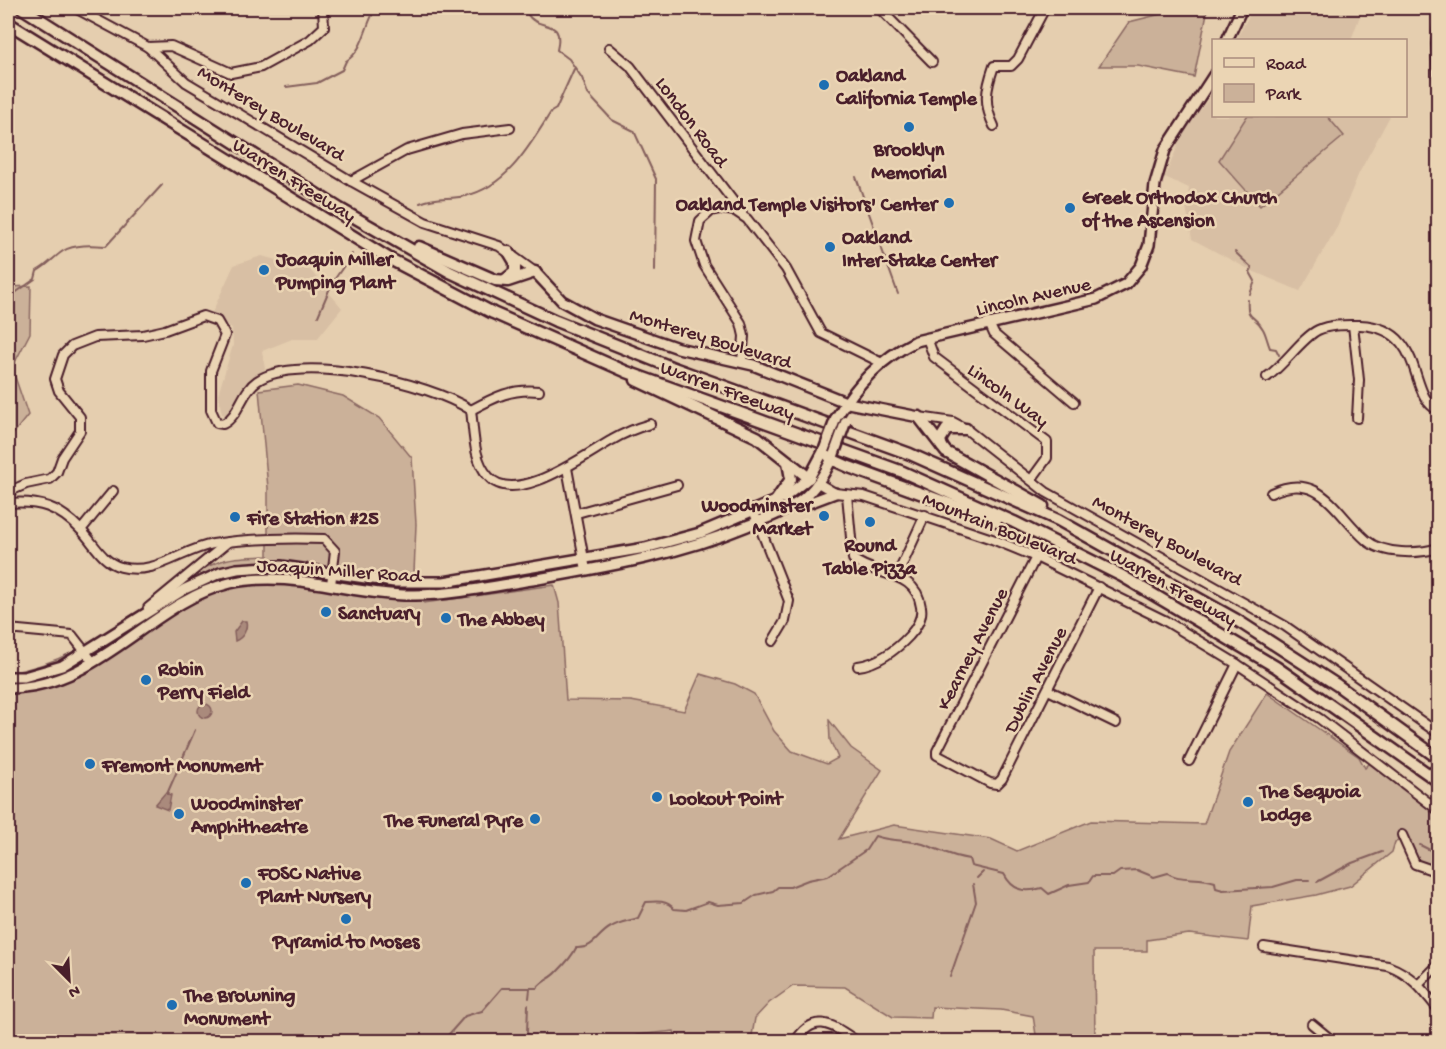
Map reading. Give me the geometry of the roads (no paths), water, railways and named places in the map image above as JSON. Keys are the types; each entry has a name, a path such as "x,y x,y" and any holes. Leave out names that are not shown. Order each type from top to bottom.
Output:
{"highway":[{"name":"Warren Freeway","path":"22,8 340,209 450,272 556,321 670,367 910,454 1058,520 1235,619 1337,685 1438,758"},
{"name":"Warren Freeway","path":"8,23 388,258 493,313 627,372 903,472 1069,549 1174,604 1266,660 1438,781"},
{"path":"340,209 456,265 502,281 535,272"},
{"path":"502,281 515,272 515,262 509,252"},
{"path":"627,372 641,384 747,432 780,452 814,481"},
{"path":"919,417 946,452 1044,507 1058,520"},
{"path":"946,452 940,444 943,432 951,428 966,429"},
{"path":"777,508 790,483 792,474 789,463 780,452"},
{"path":"830,454 1069,549"}],"main road":[{"path":"1227,39 1242,8"},
{"name":"Lincoln Avenue","path":"830,454 836,418 858,386 880,362 901,349 927,338 1096,299 1117,291 1134,276 1149,245 1155,184 1165,150 1212,78"},
{"name":"Monterey Boulevard","path":"535,272 562,301 585,315 678,348 742,362 848,403 919,417"},
{"name":"Lincoln Avenue","path":"814,481 846,421 848,403"},
{"name":"Joaquin Miller Road","path":"8,688 35,687 50,683 93,662 207,591 256,579 301,581 414,595 462,592 647,559 704,543 758,522 795,492 814,481"},
{"path":"777,508 835,493"},
{"name":"Joaquin Miller Road","path":"8,677 45,672 87,652 185,589 220,573 281,566 394,582 444,582 645,548 689,536 753,510 777,508"}],"street":[{"name":"Monterey Boulevard","path":"75,8 148,47 186,82 351,181 419,219 479,237 509,252 535,272"},
{"path":"148,47 171,46 231,73 261,67 310,40 324,27 322,8"},
{"path":"879,8 932,62"},
{"path":"994,126 985,102 986,88 994,66 1011,66 1018,59 1045,8"},
{"path":"1438,27 1436,44 1438,80"},
{"name":"London Road","path":"609,48 630,66 786,269 821,333 880,362"},
{"path":"351,181 407,150 462,134 510,128"},
{"path":"742,362 744,336 741,323 704,265 696,241 700,221 711,211 727,209 747,219"},
{"path":"8,492 26,484 50,479 57,472 62,458 80,431 80,417 59,391 55,379 63,355 72,346 95,337 143,335 165,330 203,316 217,321 225,334 211,371 211,410 217,423 223,423 233,416 256,382 285,371 304,370 346,372 420,387 460,403 471,410"},
{"path":"989,323 994,334 1074,402"},
{"path":"1353,325 1359,380 1357,418"},
{"path":"1267,376 1318,330 1353,325 1374,326 1392,334 1409,353 1430,405 1438,410"},
{"name":"Lincoln Way","path":"927,338 934,357 966,384 1047,442 1047,458 1031,480"},
{"path":"471,410 502,394 521,389 539,392"},
{"path":"471,410 475,447 481,465 488,477 499,484 520,484 567,468 612,439 650,424"},
{"name":"Monterey Boulevard","path":"919,417 953,422 966,429 1031,480 1068,505 1286,626 1438,733"},
{"path":"567,468 586,570"},
{"name":"Mountain Boulevard","path":"814,481 835,493 864,496 1036,557 1164,620 1238,664 1320,719 1438,810"},
{"path":"577,513 677,485"},
{"path":"1271,493 1295,485 1313,490 1338,508 1367,541 1377,546 1418,553 1438,548"},
{"path":"81,530 113,491"},
{"path":"847,495 853,559 897,576 910,584 920,597 922,611 918,623 897,648 868,665 858,666"},
{"path":"8,502 37,501 49,506 81,530 108,561 120,567 135,569 152,568 192,550 228,542 266,538 324,539 335,552 331,585"},
{"path":"753,510 789,601 785,621 772,641"},
{"path":"897,576 925,516"},
{"path":"126,627 228,542"},
{"name":"Kearney Avenue","path":"997,784 990,783 937,755 1036,557"},
{"name":"Dublin Avenue","path":"997,784 1048,690 1098,587"},
{"path":"8,629 72,635 93,662"},
{"path":"1189,761 1238,664"},
{"path":"1048,690 1116,723"},
{"path":"1402,835 1415,864 1438,872"},
{"path":"1264,947 1388,966 1404,972 1419,984 1438,1009"},
{"path":"1419,984 1438,965"},
{"path":"795,1041 806,1028 822,1023 838,1028 858,1041"},
{"path":"1311,1024 1334,1041"}],"waterway":[{"path":"286,87 317,83 342,70 346,61 352,57 361,44 376,8"},
{"path":"516,8 520,13 527,13 531,19 554,28 558,39 557,50 569,59 582,78 588,94 612,120 634,131 656,179 655,271"},
{"path":"420,203 433,199 465,196 480,191 505,174 526,151 551,112 556,109 574,69"},
{"path":"856,177 898,294"},
{"path":"8,298 35,279 37,271 63,251 78,246 106,246 162,185"},
{"path":"1235,252 1252,268 1250,272 1255,281 1250,294"},
{"path":"318,316 332,283 352,254"},
{"path":"1248,300 1248,311 1263,329 1270,348 1276,349 1279,355"},
{"path":"167,794 195,730"},
{"path":"442,1042 465,1016 482,1011 502,988 537,988 562,967 576,948 591,944 614,925 638,918 646,902 662,902 674,909 686,910 708,902 718,905 744,903 756,895 773,891 778,887 790,887 828,876 866,850 875,836 917,842 950,855 969,859 971,866 1004,874 1015,887 1025,890 1042,888 1049,894 1069,885 1089,882 1093,876 1113,876 1120,871 1137,870 1154,877 1168,873 1177,877 1209,880 1215,882 1216,888 1223,890 1273,887 1297,880 1309,880"},
{"path":"1420,845 1438,854"},
{"path":"1317,882 1352,863 1382,852"},
{"path":"977,878 983,872"},
{"path":"950,977 976,902 973,884"},
{"path":"529,998 530,989"},
{"path":"528,1005 527,1032 531,1042"}],"place":[{"name":"Oakland California Temple","path":"824,85"},
{"name":"Brooklyn Memorial","path":"909,127"},
{"name":"Oakland Temple Visitors' Center","path":"949,203"},
{"name":"Greek Orthodox Church of the Ascension","path":"1070,208"},
{"name":"Oakland Inter-Stake Center","path":"830,247"},
{"name":"Joaquin Miller Pumping Plant","path":"264,270"},
{"name":"Woodminster Market","path":"824,516"},
{"name":"Fire Station #25","path":"235,517"},
{"name":"Round Table Pizza","path":"870,522"},
{"name":"Sanctuary","path":"326,612"},
{"name":"The Abbey","path":"446,618"},
{"name":"Robin Perry Field","path":"146,680"},
{"name":"Fremont Monument","path":"90,764"},
{"name":"Lookout Point","path":"657,797"},
{"name":"The Sequoia Lodge","path":"1248,802"},
{"name":"Woodminster Amphitheatre","path":"179,814"},
{"name":"The Funeral Pyre","path":"535,819"},
{"name":"FOSC Native Plant Nursery","path":"246,883"},
{"name":"Pyramid to Moses","path":"346,919"},
{"name":"The Browning Monument","path":"172,1005"}]}
